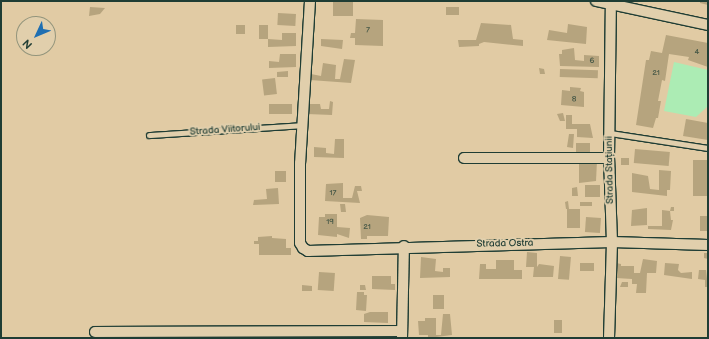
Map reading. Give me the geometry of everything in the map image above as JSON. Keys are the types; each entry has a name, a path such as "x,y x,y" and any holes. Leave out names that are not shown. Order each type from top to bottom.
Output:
{"street":[{"path":"302,125 310,1"},
{"path":"596,1 708,25"},
{"name":"Strada Stațiunii","path":"609,338 612,242 609,158 611,3"},
{"name":"Strada Ostra","path":"302,125 300,243 303,248 308,251 404,246 612,242 708,244"},
{"path":"464,158 609,158"},
{"path":"95,332 402,335 404,246"}],"lane":[{"name":"Strada Viitorului","path":"148,134 302,125"},
{"path":"610,133 708,148"}],"green space":[{"path":"674,62 708,70 708,106 696,117 664,111"}],"building":[{"path":"333,1 353,1 353,16 333,16"},
{"path":"700,1 708,1 708,5 700,3"},
{"path":"90,7 105,8 100,14 89,16"},
{"path":"446,7 459,7 459,15 446,15"},
{"path":"278,13 296,14 295,26 277,25"},
{"path":"356,19 383,20 383,46 355,45 355,38 350,38 351,33 355,33"},
{"path":"481,23 511,25 513,39 523,40 523,46 484,42 479,44 479,46 459,47 458,40 476,40"},
{"path":"568,24 587,27 586,44 547,40 549,30 567,33"},
{"path":"236,25 245,25 245,34 236,34"},
{"path":"259,25 268,25 268,39 259,39"},
{"path":"282,33 296,33 296,46 268,47 268,39 282,40"},
{"path":"666,35 708,43 708,67 688,60 689,57 669,54 665,81 662,80 658,101 661,101 658,118 656,118 653,128 636,125 646,60 649,60 651,51 662,53"},
{"path":"321,39 343,40 342,49 321,46"},
{"path":"574,48 575,60 584,61 584,55 599,56 599,67 560,66 559,54 562,54 562,50"},
{"path":"280,54 296,54 296,67 269,68 269,61 279,62"},
{"path":"344,59 355,60 351,83 310,80 311,74 321,76 323,63 336,65 335,79 340,79"},
{"path":"539,68 544,69 545,74 540,74"},
{"path":"560,69 598,70 598,78 560,77"},
{"path":"288,71 288,77 277,77 277,72"},
{"path":"275,78 277,94 264,95 262,80"},
{"path":"570,87 581,88 580,91 584,92 584,107 561,105 562,90 570,91"},
{"path":"330,101 333,102 332,115 307,114 307,104 320,104 321,109 329,109"},
{"path":"269,104 292,104 292,114 269,114"},
{"path":"563,113 565,121 560,121 557,114"},
{"path":"566,115 572,115 572,124 590,124 593,138 577,137 577,129 566,129"},
{"path":"686,119 708,123 708,140 683,136"},
{"path":"569,134 574,134 573,148 567,147"},
{"path":"335,139 344,139 344,158 314,157 314,147 326,148 326,153 334,154"},
{"path":"576,143 590,143 590,154 576,154"},
{"path":"635,149 670,152 669,166 634,163"},
{"path":"621,158 629,158 629,165 621,165"},
{"path":"693,160 708,160 708,196 693,196"},
{"path":"597,161 596,181 579,183 579,162"},
{"path":"659,170 671,171 670,190 667,190 667,196 632,192 632,173 648,176 650,189 659,190"},
{"path":"275,171 286,171 286,182 275,182"},
{"path":"343,183 343,198 352,198 355,186 361,186 362,191 357,191 360,203 325,201 326,184"},
{"path":"585,185 600,185 600,197 585,197"},
{"path":"577,187 578,196 572,196 572,188"},
{"path":"278,188 279,204 253,205 254,200 267,199 266,189"},
{"path":"568,201 569,209 566,209 565,202"},
{"path":"580,202 592,202 592,206 580,206"},
{"path":"340,204 345,204 346,212 341,212"},
{"path":"671,207 674,207 674,211 670,211"},
{"path":"647,208 647,225 631,226 632,210"},
{"path":"567,209 580,209 580,228 567,228"},
{"path":"662,210 670,211 671,220 673,220 671,230 648,229 648,226 662,226"},
{"path":"325,214 337,214 337,227 350,228 349,238 337,234 337,237 318,235 319,217 325,217"},
{"path":"367,215 389,217 388,236 367,236 367,239 361,239 360,218"},
{"path":"700,216 708,216 708,231 700,231"},
{"path":"586,217 601,218 600,233 585,232"},
{"path":"272,236 272,238 286,239 286,248 291,248 291,255 259,255 259,244 254,244 254,241 258,241 258,237"},
{"path":"527,252 537,253 537,267 539,264 554,266 553,277 533,277 534,267 526,267"},
{"path":"704,253 708,253 708,259 704,258"},
{"path":"560,256 571,257 569,280 558,279"},
{"path":"421,257 436,259 435,271 443,272 443,268 450,268 450,277 420,278"},
{"path":"643,259 657,261 656,273 647,273 646,293 636,293 637,284 632,284 632,279 616,278 616,263 621,264 621,266 634,266 634,273 640,273"},
{"path":"496,260 514,260 514,270 522,270 522,279 479,279 480,264 486,264 486,269 496,269"},
{"path":"580,263 594,263 594,271 580,271"},
{"path":"665,263 679,264 678,270 681,273 692,272 692,279 664,275"},
{"path":"699,270 706,270 708,287 705,287 705,280 698,279"},
{"path":"319,272 335,273 334,291 318,290"},
{"path":"372,276 391,276 391,284 395,284 395,290 372,289"},
{"path":"622,282 628,282 628,287 620,287"},
{"path":"302,285 312,286 312,291 302,291"},
{"path":"360,285 365,285 366,290 360,290"},
{"path":"357,292 364,292 364,295 367,295 366,311 356,310"},
{"path":"433,295 444,295 444,309 433,309"},
{"path":"370,312 388,312 388,323 364,322 364,314"},
{"path":"443,314 450,314 452,335 428,338 428,335 419,335 418,321 425,321 425,318 436,318 436,335 441,335"},
{"path":"554,320 562,320 562,333 554,333"}]}
